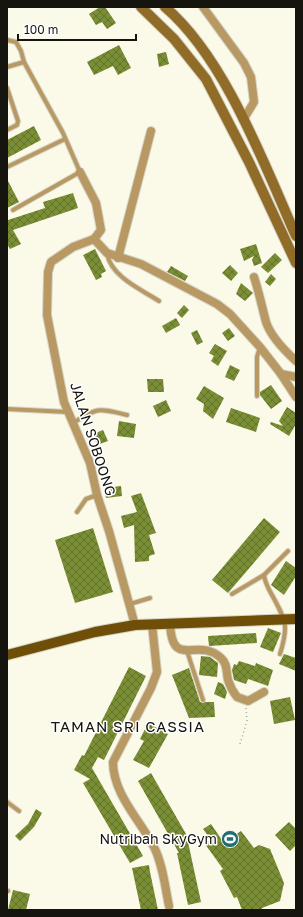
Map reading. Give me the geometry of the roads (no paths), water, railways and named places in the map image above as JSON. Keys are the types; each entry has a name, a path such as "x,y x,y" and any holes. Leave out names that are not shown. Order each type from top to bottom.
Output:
{"main road":[{"path":"141,7 174,38 206,79 249,162 296,263"},
{"path":"165,7 198,44 219,72 243,120 296,236"},
{"path":"7,655 95,632 135,625 296,619"}],"street":[{"path":"203,7 235,48 251,77 254,102 243,120"},
{"path":"118,258 151,131"},
{"path":"80,172 96,203 100,219 101,230 94,239 106,253 141,264 217,304 230,314 260,347 281,374 296,397"},
{"name":"JALAN SOBOONG","path":"94,239 73,246 61,253 51,262 48,272 48,315 64,402 90,463 97,495 135,625"},
{"path":"254,277 261,295 267,323 285,352 296,361"},
{"path":"281,374 296,377"},
{"path":"170,623 170,639 177,649 186,651 202,649 210,651 220,657 225,663 228,680 237,697 248,701 264,692"},
{"path":"152,624 157,672 151,688 113,762 113,773 120,791 154,847 160,862 169,906"}],"lane":[{"path":"7,40 16,42 21,51 24,62 65,139 80,172 13,210"},
{"path":"7,67 24,62"},
{"path":"7,88 18,121 17,125 7,130"},
{"path":"7,167 65,139"},
{"path":"106,253 109,264 115,271 131,284 159,301"},
{"path":"257,396 257,357 260,347"},
{"path":"7,409 68,412"},
{"path":"73,422 94,410 102,409 127,415"},
{"path":"77,512 86,499 97,495"},
{"path":"232,594 264,575 288,551"},
{"path":"264,575 265,583 285,619 286,635 280,654"},
{"path":"130,604 150,598"},
{"path":"186,651 203,700"},
{"path":"7,802 19,811"}],"place":[{"name":"Nutribah SkyGym","path":"230,839"}],"district":[{"name":"TAMAN SRI CASSIA","path":"128,727"}]}
